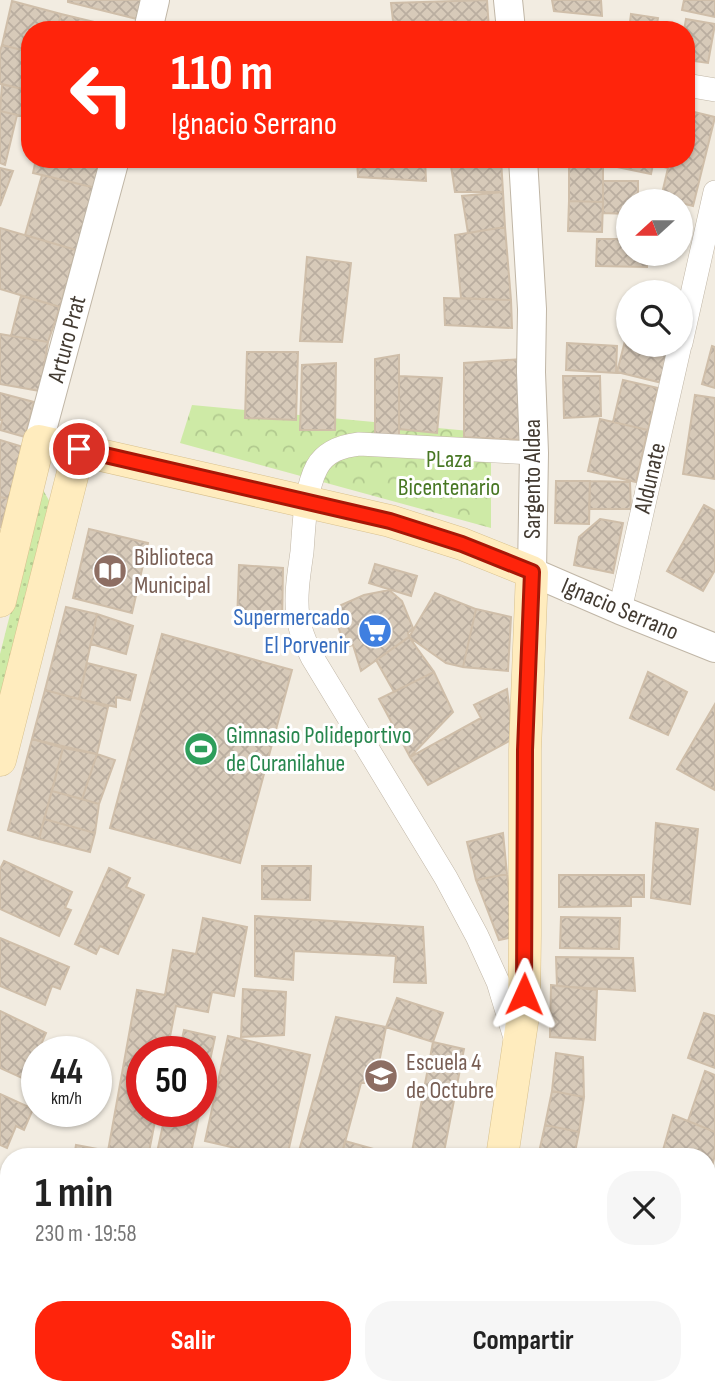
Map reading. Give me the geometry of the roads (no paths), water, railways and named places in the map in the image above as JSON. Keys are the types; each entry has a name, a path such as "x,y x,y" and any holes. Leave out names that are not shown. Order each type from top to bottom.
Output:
{"main road":[{"name":"Ignacio Serrano","path":"39,441 390,521 462,544 532,572"},
{"name":"Arturo Prat","path":"0,601 39,441"},
{"path":"0,760 79,449"},
{"name":"Sargento Aldea","path":"503,1148 524,1009 525,750 532,572"}],"street":[{"path":"150,21 155,0"},
{"path":"508,0 510,21"},
{"path":"695,87 715,90"},
{"name":"Arturo Prat","path":"39,441 113,168"},
{"name":"Sargento Aldea","path":"524,168 532,297 532,572"},
{"name":"Aldunate","path":"693,290 715,192"},
{"name":"Aldunate","path":"620,610 678,357"},
{"name":"Sargento Aldea","path":"519,1051 498,982 477,936 446,878 312,657 299,623 296,601 307,502 317,467 331,453 359,444 534,453"},
{"name":"Ignacio Serrano","path":"532,572 715,648"}],"place":[{"name":"Biblioteca Municipal","path":"110,571"},
{"name":"Supermercado El Porvenir","path":"375,631"},
{"name":"Gimnasio Polideportivo de Curanilahue","path":"201,749"},
{"name":"Escuela 4 de Octubre","path":"381,1076"}],"park label":[{"name":"PLaza Bicentenario","path":"449,473"}]}
